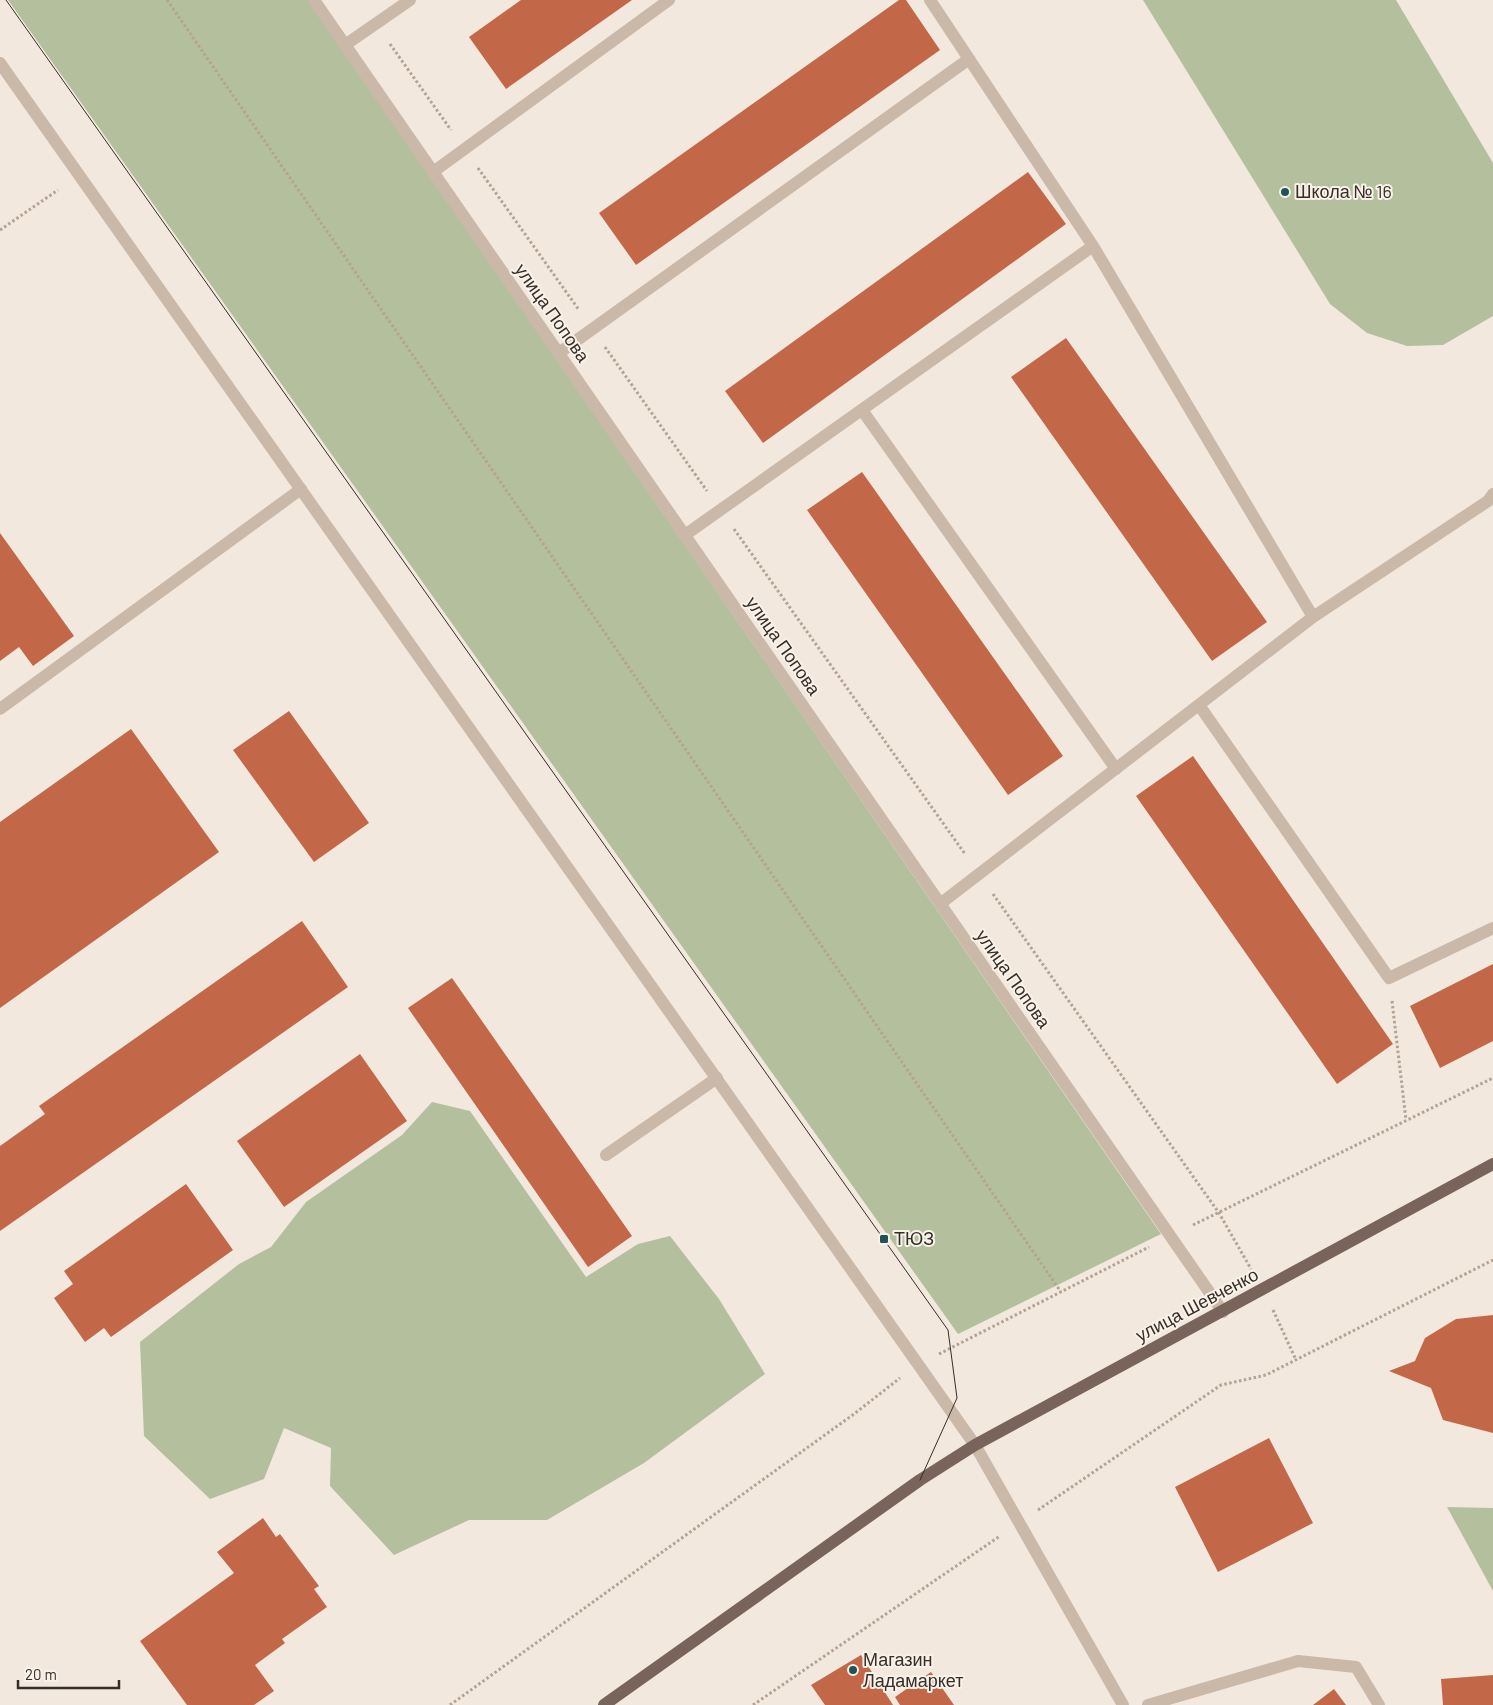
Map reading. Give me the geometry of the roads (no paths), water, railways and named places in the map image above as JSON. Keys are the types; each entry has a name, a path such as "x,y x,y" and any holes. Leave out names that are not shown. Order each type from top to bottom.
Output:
{"main road":[{"name":"улица Шевченко","path":"604,1705 920,1480 975,1445 1493,1164"}],"street":[{"name":"улица Попова","path":"314,0 1222,1312"},
{"path":"345,45 410,0"},
{"path":"433,172 669,0"},
{"path":"930,0 1093,246 1314,617"},
{"path":"559,353 969,59"},
{"path":"0,63 975,1445 1123,1705"},
{"path":"685,535 1093,246"},
{"path":"862,410 1116,769"},
{"path":"0,709 301,490"},
{"path":"940,904 1314,617 1491,502"},
{"path":"1199,705 1389,978 1493,928"},
{"path":"606,1155 717,1078"},
{"path":"1148,1705 1298,1661 1356,1667 1379,1705"}],"tram line":[{"path":"6,0 948,1330 957,1398 920,1480"}],"place":[{"name":"Школа № 16","path":"1285,192"},
{"name":"ТЮЗ","path":"884,1239"},
{"name":"Магазин Ладамаркет","path":"853,1670"}]}
